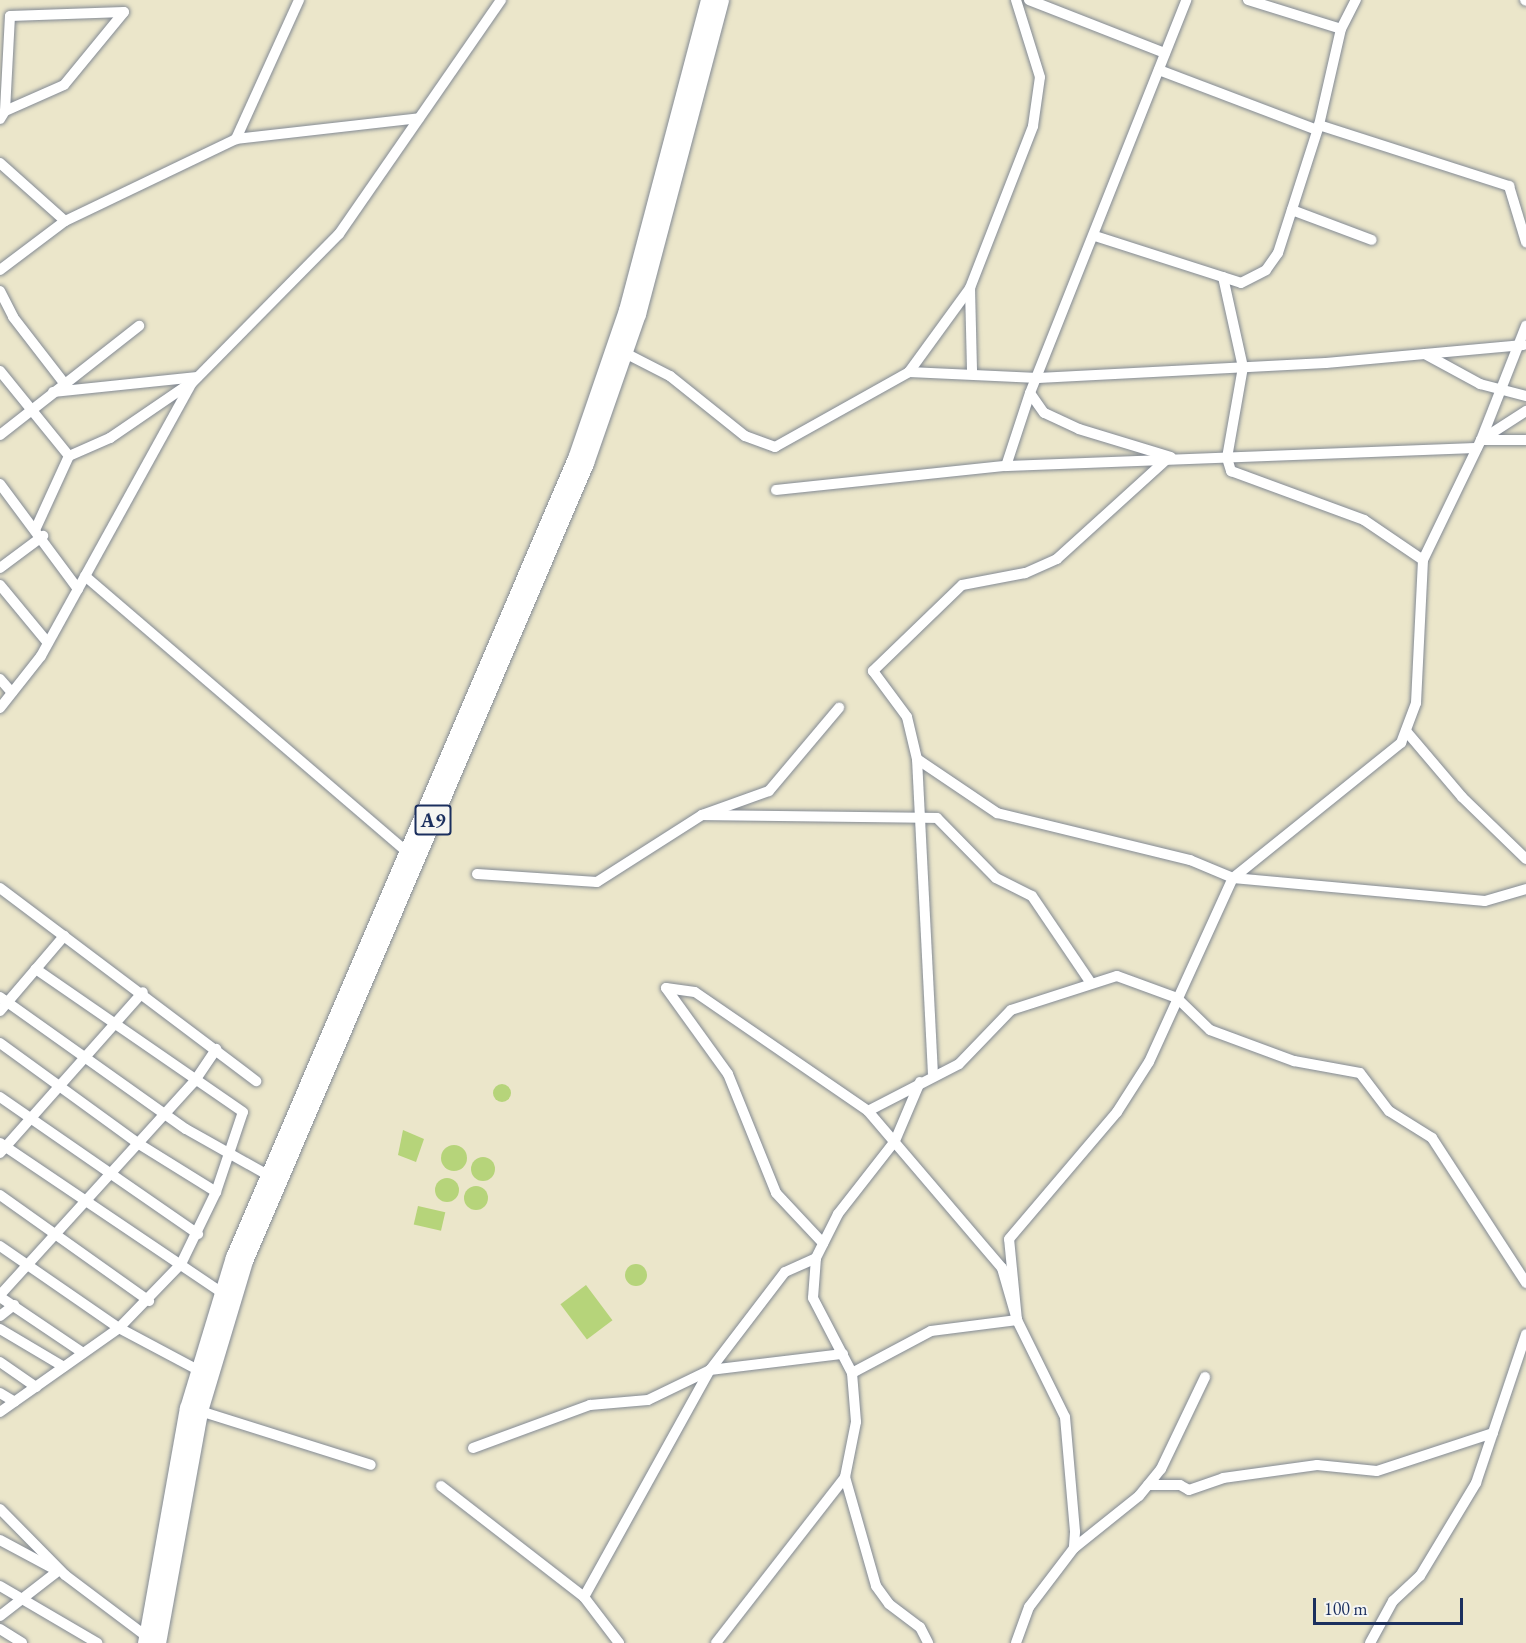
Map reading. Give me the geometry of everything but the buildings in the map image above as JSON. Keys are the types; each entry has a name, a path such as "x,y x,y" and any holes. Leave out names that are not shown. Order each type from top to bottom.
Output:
{"highway":[{"name":"A9","path":"150,1641 196,1370 222,1293 266,1174 406,851 598,394 671,154 708,0"},
{"name":"A9","path":"150,1641 200,1411 265,1208 586,463 625,353 683,158 722,0"}],"street":[{"path":"236,139 299,0"},
{"path":"0,568 39,532 69,456 110,438 194,380 339,234 501,0"},
{"path":"625,353 670,376 745,436 775,447 909,372 970,288 1033,126 1039,93 1035,51 1016,0"},
{"path":"1029,0 1165,52"},
{"path":"1006,466 1030,393 1095,236 1186,0"},
{"path":"1248,0 1341,29"},
{"path":"1095,236 1241,283 1266,270 1278,253 1318,128 1341,29 1356,0"},
{"path":"124,12 64,85 3,115 10,16 124,12"},
{"path":"1160,70 1318,128 1509,186 1526,242"},
{"path":"0,270 65,221 236,139 419,118"},
{"path":"0,163 65,221"},
{"path":"1292,210 1372,240"},
{"path":"1223,277 1244,367 1227,458 1238,477 1364,520 1423,560"},
{"path":"970,288 972,371"},
{"path":"0,291 13,317 64,383"},
{"path":"0,435 139,326"},
{"path":"1017,1320 1009,1239 1117,1112 1149,1062 1233,878 1401,743 1416,703 1423,560 1479,444 1522,345 1526,326"},
{"path":"909,372 972,371 1038,378 1244,367 1522,345"},
{"path":"1425,354 1480,384 1526,396"},
{"path":"0,371 69,456"},
{"path":"53,392 194,380"},
{"path":"0,708 48,643 194,380"},
{"path":"1030,393 1044,412 1080,429 1171,459"},
{"path":"1479,444 1526,411"},
{"path":"776,490 1006,466 1227,458 1526,440"},
{"path":"933,1074 917,759 907,717 873,671 962,585 1025,573 1057,559 1171,459"},
{"path":"0,484 39,532 78,589"},
{"path":"85,576 406,851"},
{"path":"0,585 48,643"},
{"path":"0,679 12,693"},
{"path":"477,874 597,882 702,815 769,791 839,708"},
{"path":"1406,730 1462,797 1526,859"},
{"path":"917,759 997,813 1190,860 1233,878 1485,901 1526,889"},
{"path":"702,815 937,818 996,878 1032,896 1091,984"},
{"path":"0,888 143,992 256,1081"},
{"path":"64,936 3,1003 165,1114 228,1154 266,1174"},
{"path":"0,1412 119,1328 149,1301 181,1264 198,1234 216,1192 243,1112 195,1082 36,969"},
{"path":"868,1111 933,1074 959,1064 1011,1010 1117,976 1177,998 1210,1030 1294,1061 1360,1073 1389,1111 1432,1138 1526,1283"},
{"path":"824,1243 776,1193 728,1074 666,988 695,992 868,1111 1002,1268 1017,1320 1065,1417 1074,1548"},
{"path":"143,992 113,1024 87,1061 59,1087 2,1148 222,1293"},
{"path":"0,1043 139,1144 216,1192"},
{"path":"83,1353 0,1296 195,1082 216,1049"},
{"path":"716,1643 845,1477 856,1422 852,1373 813,1298 816,1258 838,1214 895,1141 920,1082"},
{"path":"0,1097 198,1234"},
{"path":"0,1195 149,1301"},
{"path":"0,1246 119,1328 196,1370"},
{"path":"584,1597 710,1370 785,1272 816,1258"},
{"path":"0,1316 14,1305"},
{"path":"852,1373 932,1331 1017,1320"},
{"path":"0,1329 64,1367"},
{"path":"1370,1643 1393,1601 1420,1576 1476,1483 1526,1335"},
{"path":"472,1448 590,1405 648,1400 710,1370 843,1354"},
{"path":"0,1362 36,1387"},
{"path":"1016,1643 1029,1607 1074,1548 1148,1485 1175,1444 1205,1377"},
{"path":"0,1393 15,1402"},
{"path":"200,1411 371,1465"},
{"path":"1148,1485 1180,1485 1189,1490 1223,1478 1317,1465 1377,1471 1493,1433"},
{"path":"845,1477 876,1586 889,1604 920,1627 928,1643"},
{"path":"441,1486 584,1597 619,1643"},
{"path":"0,1509 61,1573 150,1641"},
{"path":"2,1544 61,1573"},
{"path":"0,1616 61,1573"},
{"path":"0,1586 97,1643"},
{"path":"0,1629 22,1643"}],"green space":[{"path":"502,1084 508,1087 511,1093 508,1099 502,1102 496,1099 493,1093 496,1087"},
{"path":"403,1130 424,1139 416,1162 398,1155"},
{"path":"454,1145 463,1149 467,1158 463,1167 454,1171 445,1167 441,1158 445,1149"},
{"path":"483,1157 491,1161 495,1169 491,1177 483,1181 475,1177 471,1169 475,1161"},
{"path":"447,1178 455,1182 459,1190 455,1198 447,1202 439,1198 435,1190 439,1182"},
{"path":"476,1186 485,1189 488,1198 485,1207 476,1210 467,1207 464,1198 467,1189"},
{"path":"418,1206 445,1212 441,1231 414,1225"},
{"path":"636,1264 644,1267 647,1275 644,1283 636,1286 628,1283 625,1275 628,1267"},
{"path":"586,1285 612,1320 587,1339 560,1304"}]}
